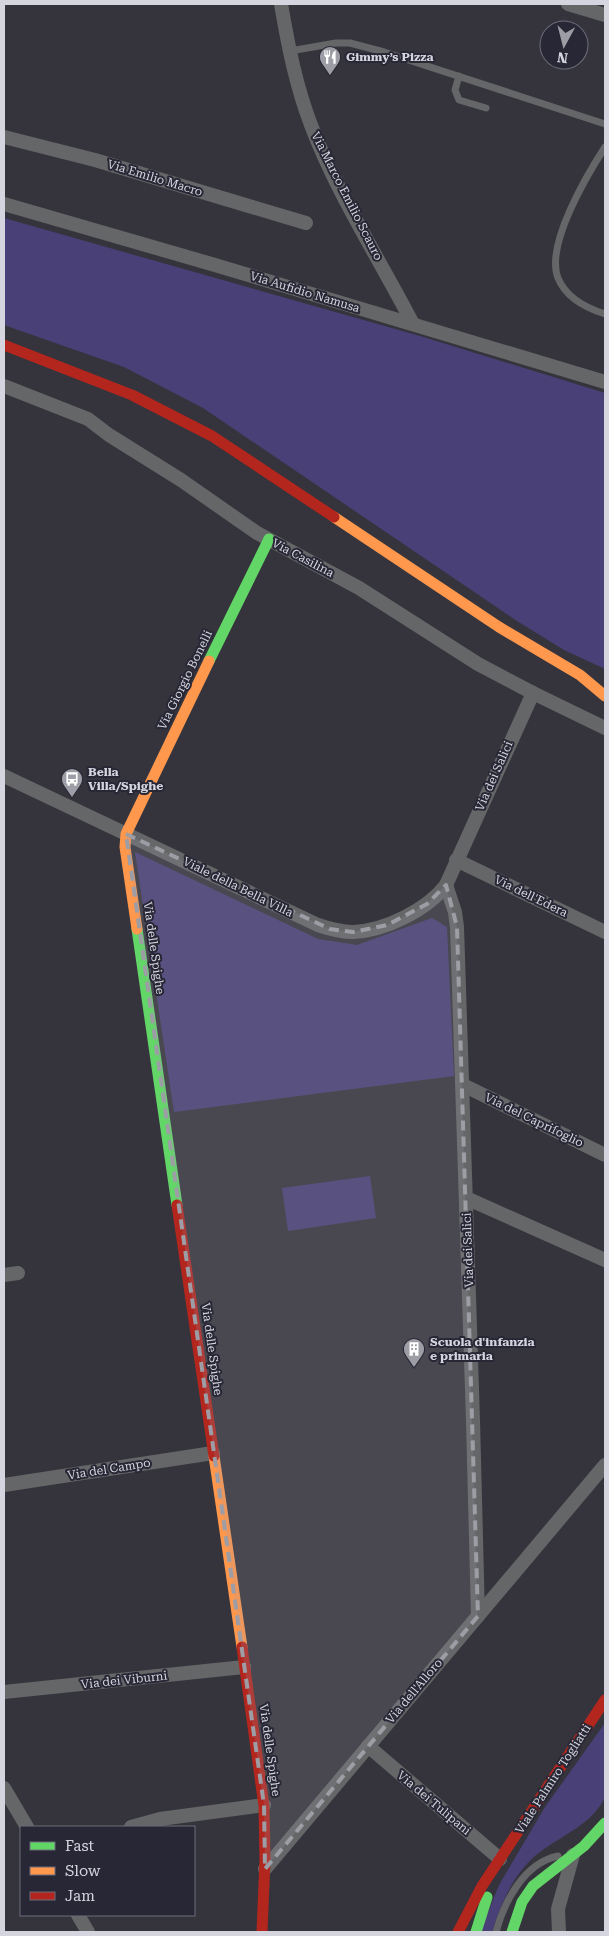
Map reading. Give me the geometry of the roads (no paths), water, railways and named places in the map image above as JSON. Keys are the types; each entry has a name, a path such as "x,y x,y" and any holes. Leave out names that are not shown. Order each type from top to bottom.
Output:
{"street":[{"name":"Via Marco Emilio Scauro","path":"281,4 303,103 315,136 344,196 413,324"},
{"path":"568,4 605,15"},
{"name":"Via Emilio Macro","path":"4,137 95,160 306,223"},
{"name":"Via Aufidio Namusa","path":"4,204 605,382"},
{"path":"4,345 106,384 189,423 227,446 498,627 580,675 605,696"},
{"name":"Via Casilina","path":"4,386 88,419 109,435 181,480 269,540 352,584 478,664 605,728"},
{"name":"Via Giorgio Bonelli","path":"126,834 269,540"},
{"path":"580,675 605,683"},
{"name":"Via dei Salici","path":"456,860 533,693"},
{"name":"Viale della Bella Villa","path":"4,776 318,925 342,931 370,930 387,925 427,904 446,885 456,860"},
{"name":"Via delle Spighe","path":"126,834 125,847 264,1805 265,1869"},
{"name":"Via dell'Edera","path":"456,860 605,932"},
{"name":"Via dei Salici","path":"446,885 455,912 457,927 478,1616"},
{"name":"Via del Caprifoglio","path":"463,1085 605,1154"},
{"path":"466,1198 605,1260"},
{"path":"4,1275 18,1272"},
{"name":"Via del Campo","path":"4,1485 213,1453"},
{"name":"Via dell'Alloro","path":"265,1869 605,1465"},
{"name":"Via dei Viburni","path":"4,1692 244,1667"},
{"name":"Viale Palmiro Togliatti","path":"458,1932 482,1886 605,1700"},
{"name":"Via dei Tulipani","path":"368,1746 500,1859"},
{"path":"4,1788 26,1826"},
{"path":"134,1826 160,1818 264,1805"},
{"path":"537,1900 546,1885 605,1823"},
{"path":"512,1932 519,1908 530,1890 540,1880 574,1855"},
{"path":"559,1932 558,1909 574,1855"},
{"name":"Viale Palmiro Togliatti","path":"476,1932 500,1859"},
{"path":"262,1932 265,1869"},
{"name":"Viale Palmiro Togliatti","path":"465,1932 482,1886"},
{"path":"79,1916 88,1932"}],"lane":[{"path":"290,51 336,43 350,43 384,52 605,124"},
{"path":"459,76 455,90 459,100 486,108"},
{"path":"605,147 569,210 556,258 556,271 565,290 577,302 605,314"},
{"path":"496,1932 506,1906 528,1873 553,1857 574,1855"}],"place":[{"name":"Gimmy’s Pizza","path":"330,76"},
{"name":"Bella Villa/Spighe","path":"72,798"},
{"name":"Scuola d'infanzia e primaria","path":"414,1368"}]}
